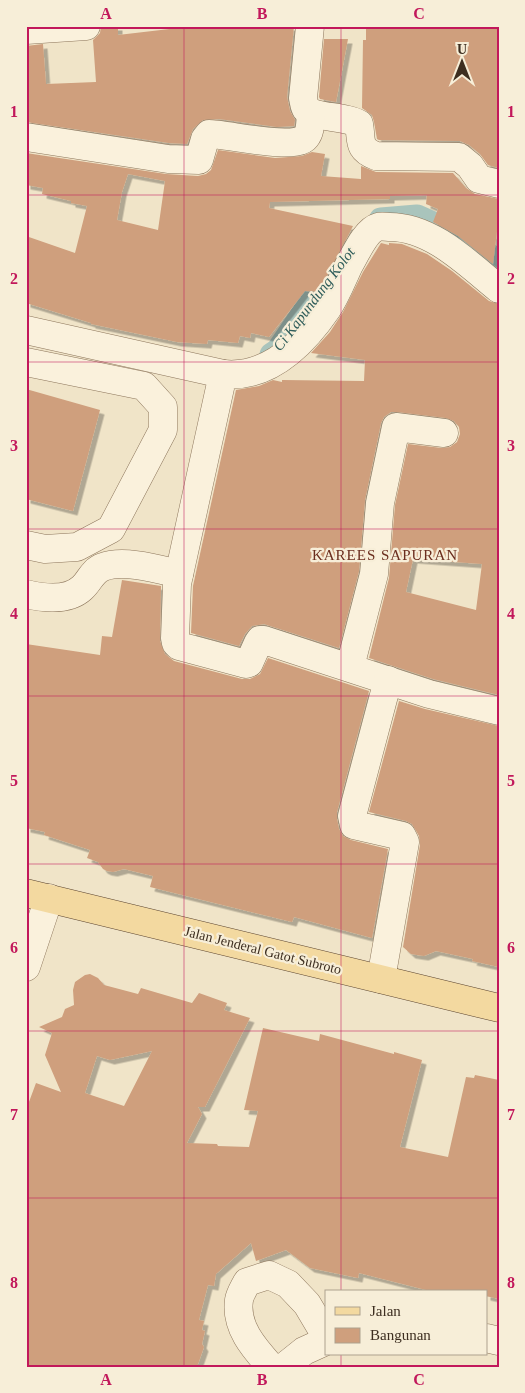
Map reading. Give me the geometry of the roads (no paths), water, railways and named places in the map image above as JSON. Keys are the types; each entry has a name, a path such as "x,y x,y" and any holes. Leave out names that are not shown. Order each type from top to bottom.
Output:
{"main road":[{"name":"Jalan Jenderal Gatot Subroto","path":"37,895 499,1008"}],"street":[{"path":"26,30 86,26"},
{"path":"310,26 303,98 305,108 311,114 352,119 359,124 364,149 376,156 459,157 470,166 479,179 499,184"},
{"path":"26,137 168,159 199,160 205,139 209,134 266,142 298,142 305,139 308,134 311,114"},
{"path":"26,330 223,374 244,374 283,358 310,331 328,308 354,256 367,235 378,227 399,227 424,233 443,245 499,290"},
{"path":"26,362 144,386 163,407 163,430 111,529 77,547 45,549 26,545"},
{"path":"223,374 179,574 176,600 176,643 179,646 246,664 249,663 260,640 264,640 429,694 499,711"},
{"path":"350,667 374,574 380,503 396,427 444,433"},
{"path":"26,594 41,598 66,596 82,588 92,574 101,567 115,563 156,568 179,574"},
{"path":"381,979 405,842 402,836 354,825 352,816 388,680"},
{"path":"26,967 37,895"},
{"path":"271,1367 249,1341 238,1316 239,1299 247,1282 269,1275 288,1284 307,1304 325,1334"},
{"path":"284,1367 304,1351 325,1341"}],"waterway":[{"name":"Ci Kapundung Kolot","path":"381,220 417,217 464,238 499,263"},
{"name":"Ci Kapundung Kolot","path":"272,355 278,351 338,263 348,253"}],"district":[{"name":"KAREES SAPURAN","path":"385,555"}]}
